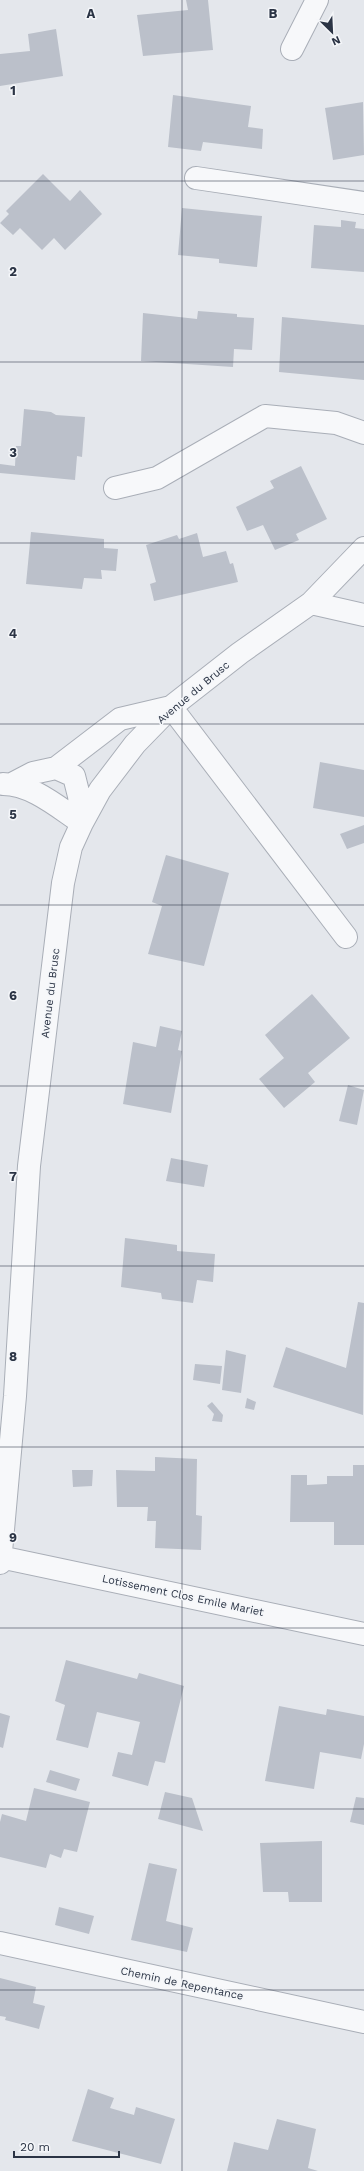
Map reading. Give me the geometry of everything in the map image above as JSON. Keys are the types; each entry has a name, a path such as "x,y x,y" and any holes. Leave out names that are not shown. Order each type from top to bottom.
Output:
{"street":[{"path":"292,49 317,0"},
{"path":"196,178 364,203"},
{"path":"115,488 157,478 265,416 336,423 364,433"},
{"name":"Avenue du Brusc","path":"1,1559 15,1396 29,1166 63,883 71,847 100,790 135,744 171,708 240,653 311,603 364,548"},
{"path":"311,603 364,615"},
{"path":"6,784 33,773 56,768 120,719 171,708 346,937"},
{"path":"56,768 74,776 79,796 82,823"},
{"path":"6,784 36,793 82,823"},
{"name":"Lotissement Clos Emile Mariet","path":"1,1559 364,1634"},
{"name":"Chemin de Repentance","path":"0,1944 364,2022"}],"building":[{"path":"186,0 208,0 213,50 143,56 137,15 188,10"},
{"path":"56,29 63,76 0,86 0,54 30,51 28,34"},
{"path":"173,95 251,106 248,127 263,129 262,149 203,142 201,151 168,147"},
{"path":"363,102 364,155 333,160 325,108"},
{"path":"43,174 70,201 80,190 102,214 65,250 54,238 42,250 20,228 13,235 0,223 9,214 6,211"},
{"path":"182,208 262,216 257,267 219,263 219,259 178,255"},
{"path":"341,220 356,222 355,228 364,229 364,272 311,268 314,225 341,227"},
{"path":"198,311 237,314 237,317 254,318 252,350 234,349 233,367 141,361 143,313 197,319"},
{"path":"282,317 364,325 364,380 279,372"},
{"path":"24,409 51,412 56,415 85,417 82,457 77,456 75,480 0,473 0,464 15,466 16,446 21,446"},
{"path":"301,466 327,519 296,534 299,540 275,550 263,525 247,531 236,507 274,488 270,481"},
{"path":"31,532 104,539 104,548 118,549 116,571 101,570 102,579 84,578 82,589 26,584"},
{"path":"197,533 203,557 226,551 230,564 233,563 238,582 154,601 150,584 156,582 146,545 177,535 179,539"},
{"path":"320,762 364,770 364,817 313,808"},
{"path":"364,825 364,843 347,849 340,834"},
{"path":"166,855 229,873 204,966 148,954 162,906 152,902"},
{"path":"312,994 350,1038 308,1073 315,1082 284,1108 259,1079 284,1058 265,1035"},
{"path":"160,1026 182,1031 178,1050 182,1051 171,1113 123,1104 133,1042 156,1047"},
{"path":"348,1085 364,1090 357,1125 339,1121"},
{"path":"171,1158 208,1165 204,1187 166,1181"},
{"path":"125,1238 177,1245 177,1251 215,1254 213,1282 197,1280 193,1303 162,1299 161,1293 121,1287"},
{"path":"358,1302 364,1303 363,1415 273,1387 286,1347 346,1368"},
{"path":"226,1350 246,1355 241,1393 222,1390"},
{"path":"195,1364 222,1366 220,1384 193,1380"},
{"path":"247,1398 256,1402 254,1410 245,1408"},
{"path":"212,1402 223,1415 222,1422 212,1421 214,1414 207,1406"},
{"path":"155,1457 197,1459 196,1515 202,1516 201,1550 155,1548 156,1521 147,1521 148,1507 117,1507 116,1470 155,1471"},
{"path":"353,1465 364,1465 364,1545 334,1545 334,1522 290,1522 291,1475 307,1475 307,1485 327,1484 327,1476 353,1476"},
{"path":"72,1470 93,1470 92,1486 73,1487"},
{"path":"66,1660 137,1679 139,1673 184,1686 165,1763 155,1761 148,1786 112,1776 118,1752 132,1755 140,1722 97,1712 88,1748 56,1740 65,1705 55,1701"},
{"path":"279,1706 326,1715 327,1709 364,1716 364,1744 361,1759 320,1752 314,1789 265,1781"},
{"path":"0,1713 10,1716 3,1748 0,1747"},
{"path":"50,1770 80,1779 76,1791 46,1782"},
{"path":"34,1788 90,1802 77,1852 64,1849 61,1858 50,1854 46,1868 0,1857 0,1822 2,1814 26,1821"},
{"path":"165,1792 192,1798 203,1831 158,1819"},
{"path":"356,1797 364,1798 364,1825 350,1822"},
{"path":"322,1841 322,1902 289,1902 288,1892 263,1892 260,1843"},
{"path":"149,1863 177,1869 166,1921 193,1928 187,1952 131,1940"},
{"path":"59,1907 94,1916 89,1934 55,1925"},
{"path":"0,1978 36,1987 33,2003 45,2006 39,2029 5,2020 6,2017 0,2016"},
{"path":"88,2089 114,2098 110,2108 134,2115 136,2107 175,2119 161,2164 72,2141"},
{"path":"277,2119 316,2129 308,2168 318,2171 227,2171 234,2142 268,2150"}]}
